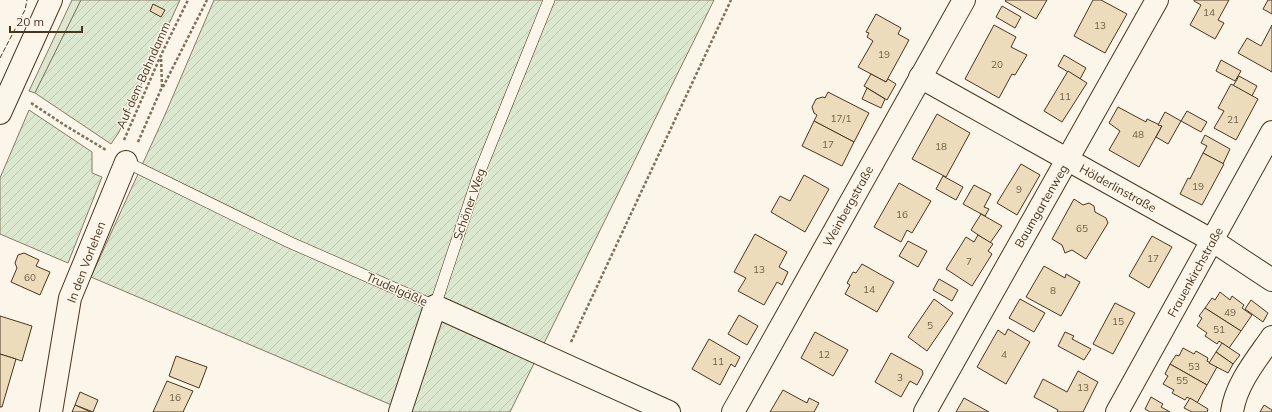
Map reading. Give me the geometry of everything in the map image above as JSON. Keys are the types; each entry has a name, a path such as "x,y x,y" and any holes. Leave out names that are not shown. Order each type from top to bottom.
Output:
{"street":[{"path":"0,113 51,0"},
{"name":"Weinbergstraße","path":"733,412 920,76 964,0"},
{"name":"Baumgartenweg","path":"925,412 1157,0"},
{"name":"Hölderlinstraße","path":"920,76 1213,241 1272,280"},
{"name":"Frauenkirchstraße","path":"1117,412 1272,132"},
{"name":"In den Vorlehen","path":"51,412 70,298 119,152"},
{"name":"Trudelgäßle","path":"435,306 669,412"},
{"name":"Schöner Weg","path":"400,412 435,306"},
{"path":"1232,412 1238,391 1247,374 1272,337"}],"lane":[{"name":"Schöner Weg","path":"435,306 480,170 550,0"},
{"name":"Trudelgäßle","path":"119,152 288,242 435,306"}],"path":[{"name":"Auf dem Bahndamm","path":"119,152 161,54 188,0"},
{"path":"35,106 119,152 136,146 162,87 207,0"},
{"path":"561,363 731,0"},
{"path":"161,54 162,87"}],"green space":[{"path":"72,0 81,0 35,93 29,91"},
{"path":"81,0 180,0 119,132 111,144 35,93"},
{"path":"214,0 714,0 510,412 408,412 91,277 164,117"},
{"path":"29,110 92,152 92,173 102,177 68,263 0,234 0,178"}],"building":[{"path":"1047,0 1036,19 1005,1"},
{"path":"1093,0 1101,0 1127,14 1105,53 1074,36"},
{"path":"1194,0 1229,0 1218,20 1224,23 1215,39 1190,25 1201,5"},
{"path":"1268,0 1272,0 1272,14 1263,9"},
{"path":"153,4 165,10 161,17 150,11"},
{"path":"1002,6 1021,17 1015,28 996,17"},
{"path":"876,14 901,28 898,34 909,40 886,82 858,67 873,41 867,37 869,33 866,32"},
{"path":"994,25 1016,37 1011,47 1027,55 1015,75 1012,74 999,98 965,79"},
{"path":"1272,25 1272,72 1238,53 1247,38 1261,46"},
{"path":"1064,55 1086,68 1080,79 1058,66"},
{"path":"1221,60 1241,71 1235,81 1216,71"},
{"path":"1068,71 1087,83 1062,122 1044,111"},
{"path":"871,74 886,82 888,79 896,84 887,100 864,86"},
{"path":"1239,76 1257,86 1252,96 1233,86"},
{"path":"1231,84 1258,99 1236,140 1214,128 1224,111 1218,108"},
{"path":"867,88 885,99 881,108 862,99"},
{"path":"828,92 869,113 854,142 814,121 817,115 814,113 812,107 816,99 823,97 825,98"},
{"path":"1118,107 1146,122 1147,119 1162,126 1139,167 1109,150 1120,131 1109,123"},
{"path":"1187,111 1207,122 1201,132 1181,121"},
{"path":"1165,112 1181,121 1168,144 1156,137 1162,126 1158,125"},
{"path":"937,114 970,133 946,177 912,159"},
{"path":"814,121 854,142 842,166 802,146"},
{"path":"1205,135 1230,149 1223,164 1203,153 1207,146 1201,143"},
{"path":"1203,153 1224,164 1202,205 1180,194 1188,178 1190,179"},
{"path":"1021,164 1040,175 1017,215 997,203"},
{"path":"804,175 829,189 805,232 771,212 780,196 790,201"},
{"path":"943,176 963,187 956,200 936,189"},
{"path":"899,183 931,201 912,233 907,230 901,242 874,227"},
{"path":"974,185 991,194 984,207 989,209 985,216 963,204"},
{"path":"1074,199 1083,205 1089,203 1094,206 1095,212 1106,218 1108,223 1086,259 1072,250 1065,253 1062,245 1052,239"},
{"path":"981,214 1002,226 990,243 971,230"},
{"path":"755,234 787,252 779,267 788,272 782,285 777,282 764,305 738,291 746,278 734,272"},
{"path":"978,235 993,244 988,251 992,254 972,286 946,269 966,237 974,242"},
{"path":"1152,236 1172,247 1149,288 1129,276"},
{"path":"908,241 927,251 918,267 899,256"},
{"path":"24,253 39,260 36,266 50,272 40,295 11,282 17,268 15,263 18,255"},
{"path":"862,264 894,282 877,312 845,294 850,285 847,283 853,272 856,273"},
{"path":"1044,266 1065,278 1066,274 1080,282 1061,316 1026,297"},
{"path":"939,279 958,290 952,301 933,290"},
{"path":"1220,292 1230,300 1232,296 1244,305 1242,308 1252,315 1241,331 1205,308 1212,298 1215,300"},
{"path":"934,299 953,313 927,351 908,337"},
{"path":"1020,299 1045,313 1034,332 1009,318"},
{"path":"1251,300 1268,313 1263,322 1245,309"},
{"path":"1115,303 1135,313 1113,354 1093,344"},
{"path":"1205,308 1241,331 1229,348 1219,341 1217,344 1205,336 1207,333 1197,326 1202,318 1199,316"},
{"path":"739,315 758,326 747,345 728,334"},
{"path":"0,316 32,326 22,361 0,354"},
{"path":"1008,329 1030,342 1006,384 977,367 998,330 1005,335"},
{"path":"815,332 848,350 833,376 801,358"},
{"path":"1065,332 1074,336 1072,339 1091,349 1084,360 1058,346"},
{"path":"709,339 740,357 735,367 731,364 720,385 692,369"},
{"path":"1222,343 1240,355 1233,364 1216,352"},
{"path":"1183,348 1194,354 1196,351 1208,358 1207,361 1217,367 1207,385 1170,364 1176,355 1179,356"},
{"path":"1216,352 1233,364 1228,373 1209,363"},
{"path":"891,353 922,370 923,374 917,385 910,381 901,397 875,382"},
{"path":"0,354 16,359 2,407 0,407"},
{"path":"176,356 207,367 199,388 169,376"},
{"path":"1170,364 1207,385 1197,403 1187,397 1185,400 1172,393 1174,390 1163,384 1168,376 1165,374"},
{"path":"1078,371 1098,382 1083,412 1057,412 1058,410 1034,397 1043,379 1067,392"},
{"path":"167,381 193,391 183,412 153,412"},
{"path":"783,390 807,403 809,398 819,403 814,412 770,412"},
{"path":"80,392 98,400 93,412 75,405"},
{"path":"1151,397 1163,404 1161,407 1170,412 1150,412 1145,409"},
{"path":"964,398 989,412 956,412"},
{"path":"1190,398 1208,409 1207,412 1192,412 1184,408"},
{"path":"75,405 91,412 72,412"},
{"path":"1264,405 1272,410 1272,412 1260,412"}],"fence":[{"path":"0,58 25,10 27,0"}]}
